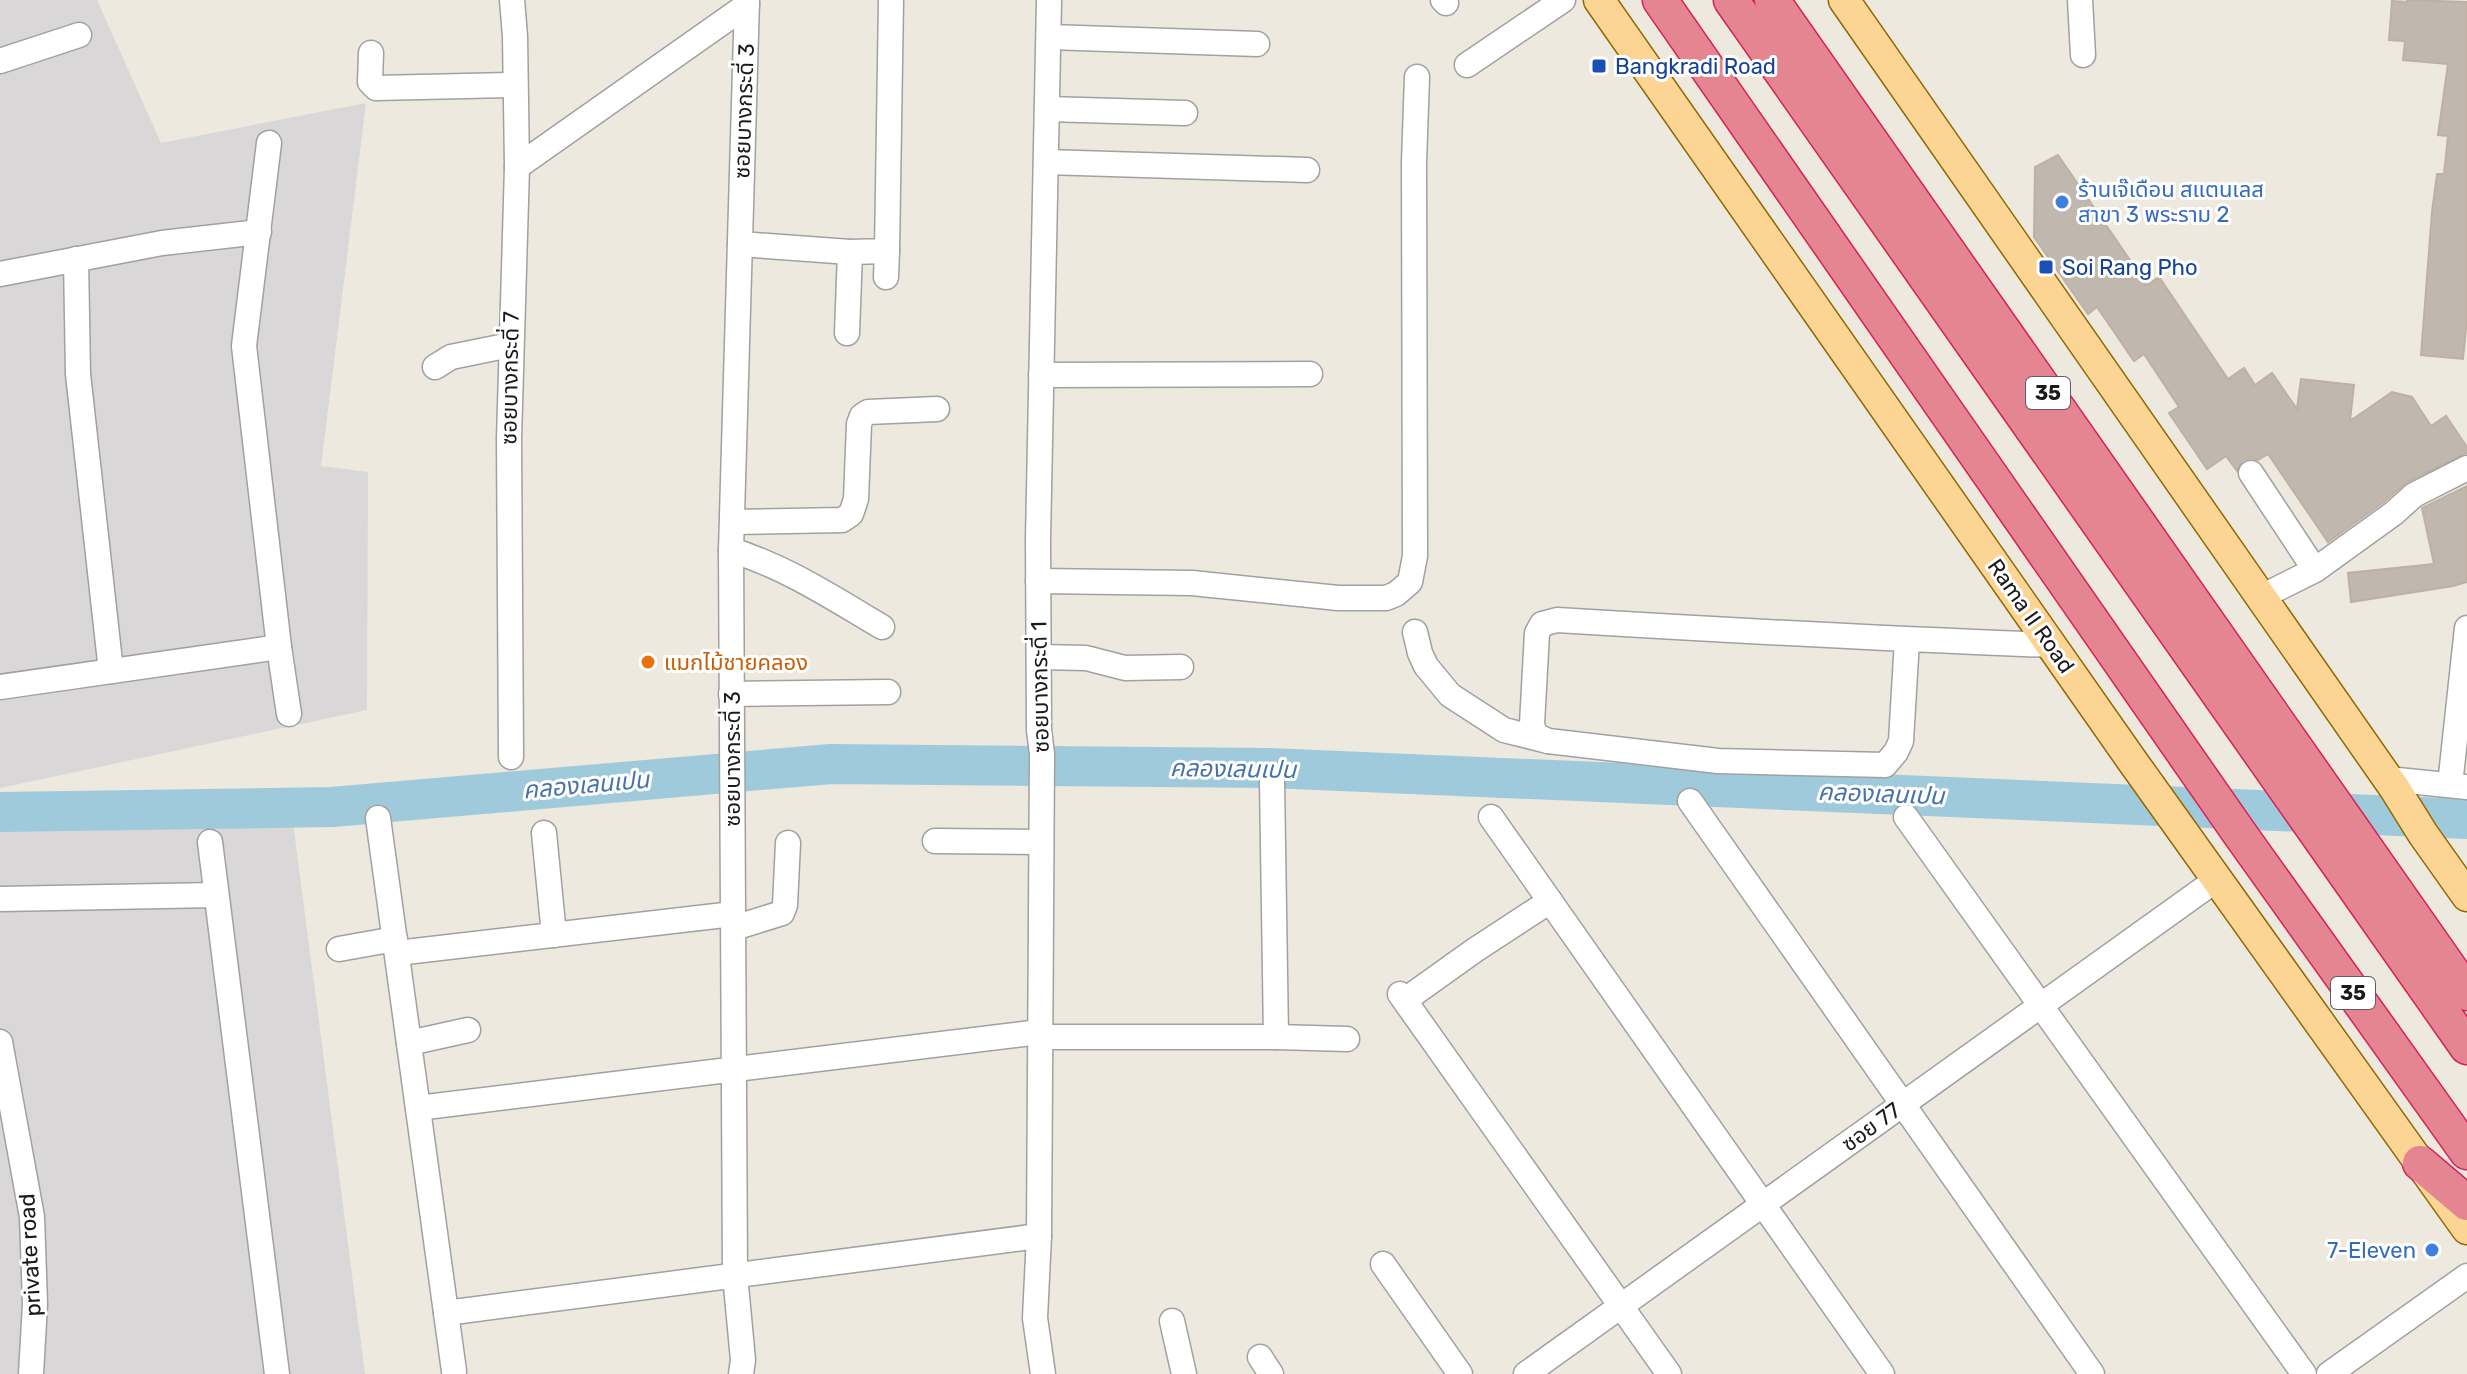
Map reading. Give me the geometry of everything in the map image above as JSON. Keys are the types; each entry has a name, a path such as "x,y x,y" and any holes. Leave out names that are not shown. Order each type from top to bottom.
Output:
{"highway":[{"name":"35","path":"1660,0 2240,834 2467,1152"},
{"path":"1678,0 2467,1116"},
{"path":"1731,0 2467,1047"},
{"name":"35","path":"1772,0 2467,993"},
{"path":"2426,934 2467,987"},
{"path":"2420,1163 2467,1203"}],"main road":[{"name":"Rama II Road","path":"1599,0 2216,880 2467,1229"},
{"name":"35","path":"1844,0 2467,896"}],"street":[{"name":"ซอยบางกระดี่ 7","path":"511,757 510,345 517,167 512,0"},
{"path":"886,277 891,0"},
{"name":"ซอยบางกระดี่ 1","path":"1043,1374 1035,1318 1039,1236 1042,769 1038,581 1049,0"},
{"path":"1467,65 1563,0"},
{"path":"2080,0 2083,55"},
{"path":"517,167 747,2"},
{"name":"ซอยบางกระดี่ 3","path":"741,1374 743,1360 735,1275 731,550 747,2"},
{"path":"0,61 79,35"},
{"path":"1049,37 1257,44"},
{"path":"371,53 370,82 376,88 514,85"},
{"path":"1038,581 1192,583 1338,598 1386,598 1405,589 1410,582 1415,556 1414,162 1417,77"},
{"path":"1047,109 1185,113"},
{"path":"269,143 244,346 289,714"},
{"path":"1046,162 1307,170"},
{"path":"0,274 162,243 259,232"},
{"path":"740,244 850,252 887,251"},
{"path":"847,333 850,252"},
{"path":"76,259 78,374 111,671"},
{"path":"435,367 451,357 510,345"},
{"path":"1041,375 1310,374"},
{"path":"733,522 842,520 851,514 856,499 859,424 862,416 868,412 937,409"},
{"path":"2261,597 2315,570 2414,495 2467,468"},
{"path":"2251,473 2315,570"},
{"path":"731,550 763,560 816,587 882,627"},
{"path":"1548,741 1535,735 1532,724 1537,633 1542,624 1557,620 1832,637 2051,645"},
{"path":"2392,784 2459,786 2467,628"},
{"path":"1415,632 1426,666 1450,695 1504,730 1548,741 1718,761 1885,765 1901,741 1907,640"},
{"path":"0,687 279,647"},
{"path":"1039,657 1086,658 1125,668 1181,667"},
{"path":"731,694 888,692"},
{"path":"1272,781 1276,1037"},
{"path":"1690,801 2092,1374"},
{"path":"1491,817 1882,1374"},
{"path":"1906,817 2304,1374"},
{"path":"378,818 454,1371"},
{"path":"544,833 554,935"},
{"path":"935,841 1041,842"},
{"path":"210,842 277,1374"},
{"path":"339,949 734,921 782,913 788,843"},
{"name":"ซอย 77","path":"1526,1374 2216,880"},
{"path":"0,899 216,895"},
{"path":"1550,901 1403,997 1669,1374"},
{"path":"409,1043 468,1030"},
{"path":"418,1108 734,1068 1039,1035 1347,1039"},
{"name":"private road","path":"0,1042 32,1217 35,1304 31,1374"},
{"path":"446,1313 1039,1236"},
{"path":"1383,1264 1460,1374"},
{"path":"2329,1374 2467,1276"},
{"path":"1172,1321 1184,1374"}],"shaded area":[{"path":"0,0 97,0 161,143 366,103 321,466 368,472 367,710 0,788"},
{"path":"293,823 365,1374 0,1374 0,824"}],"building":[{"path":"2392,1 2467,2 2467,317 2463,359 2421,355 2432,212 2437,174 2444,174 2448,136 2438,135 2448,64 2403,60 2405,41 2389,40"},
{"path":"2058,155 2147,285 2159,277 2228,379 2244,368 2255,385 2272,373 2297,409 2301,379 2354,385 2350,421 2392,392 2412,397 2431,426 2446,416 2467,447 2467,453 2407,482 2328,542 2268,454 2258,460 2243,460 2237,471 2226,456 2207,469 2169,413 2179,407 2144,354 2134,361 2097,307 2088,314 2034,237 2035,167"},
{"path":"2467,486 2467,582 2351,602 2348,573 2434,564 2422,508"}],"waterway":[{"name":"คลองเลนเปน","path":"0,812 332,807 831,764 1270,768 2467,819"}],"place":[{"name":"Bangkradi Road","path":"1599,66"},
{"name":"ร้านเจ๊เดือน สแตนเลส สาขา 3 พระราม 2","path":"2062,202"},
{"name":"Soi Rang Pho","path":"2046,267"},
{"name":"แมกไม้ชายคลอง","path":"648,662"},
{"name":"7-Eleven","path":"2432,1250"}]}
